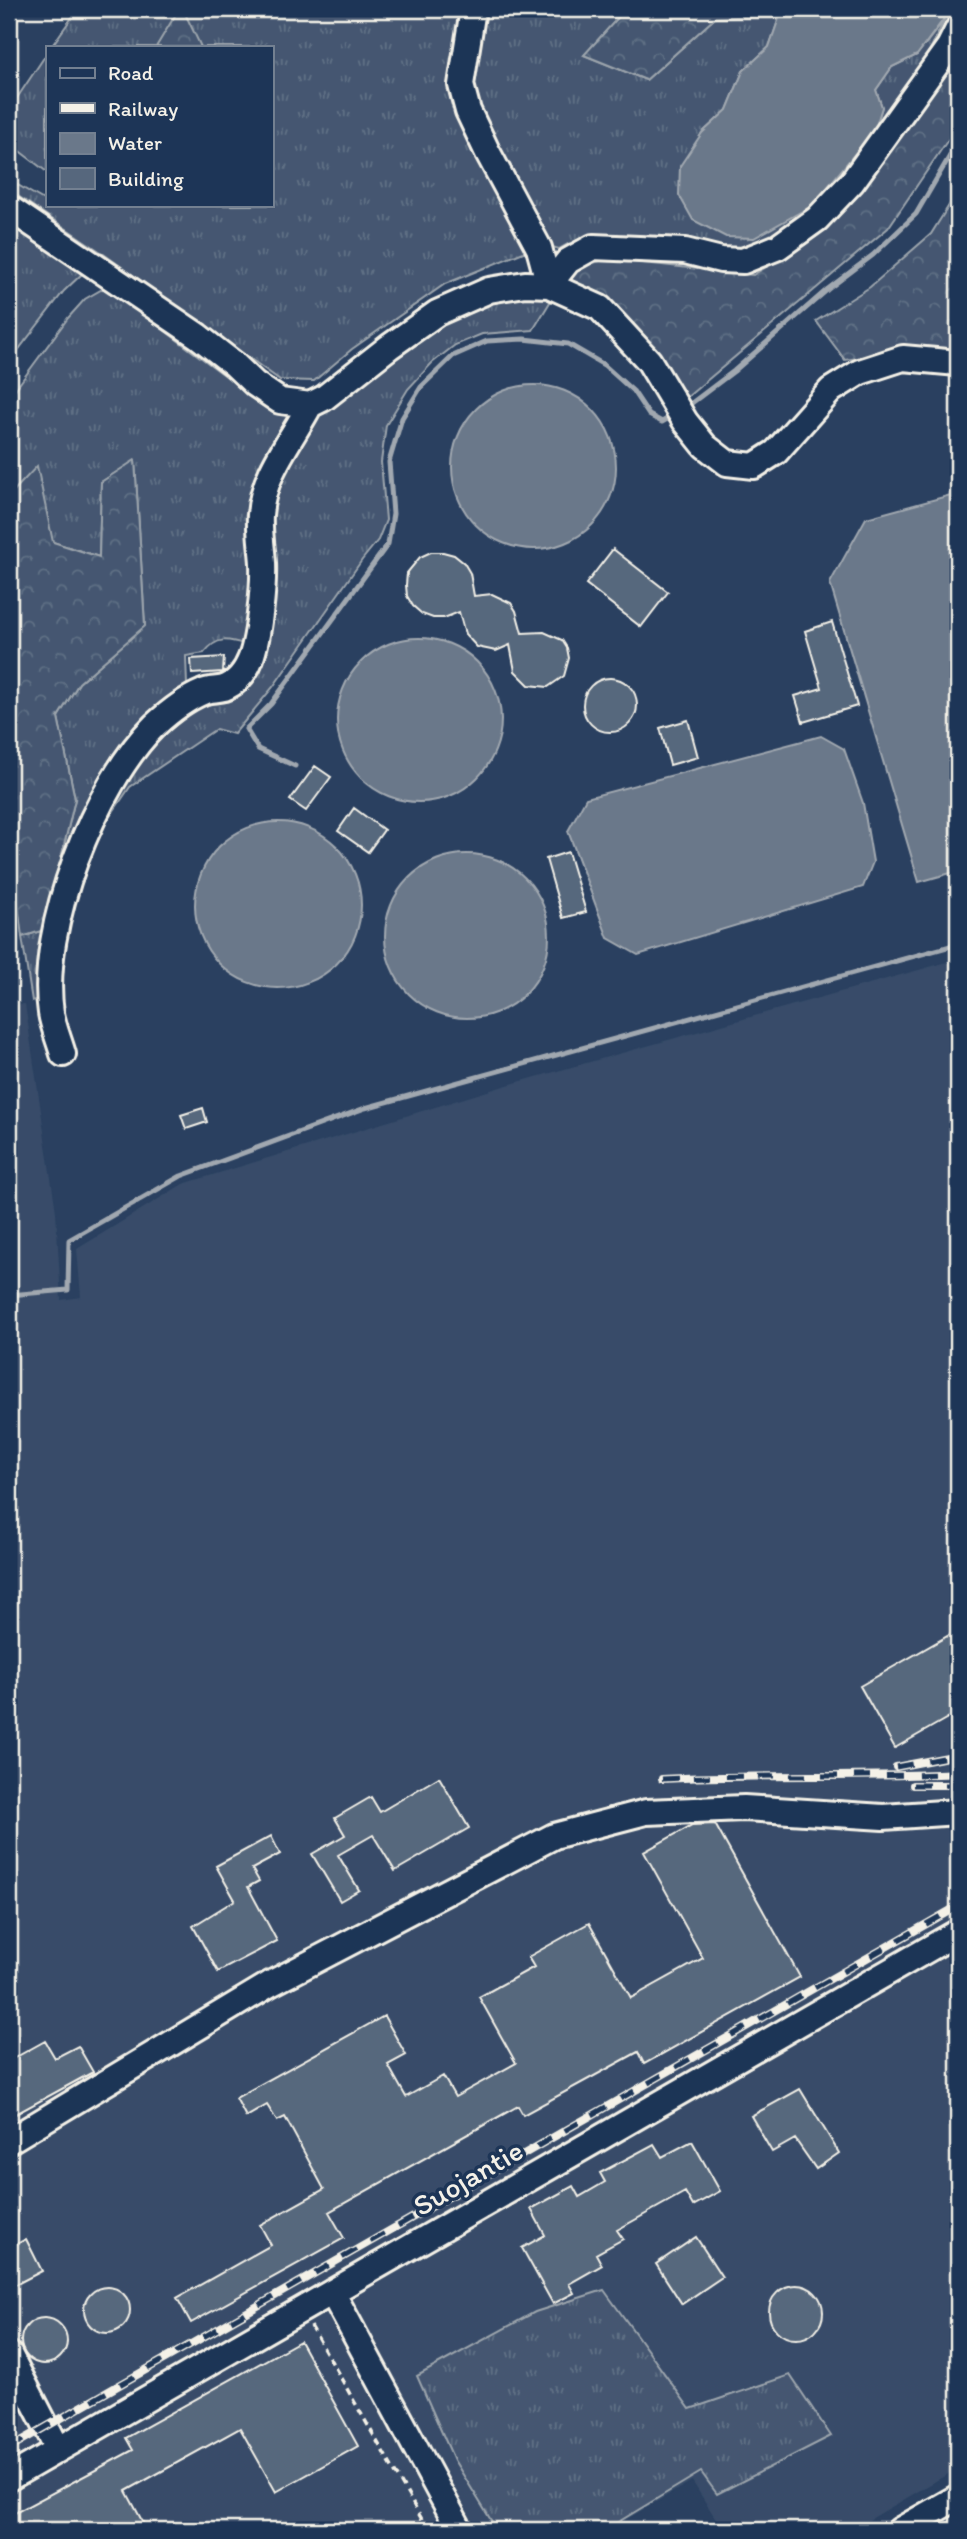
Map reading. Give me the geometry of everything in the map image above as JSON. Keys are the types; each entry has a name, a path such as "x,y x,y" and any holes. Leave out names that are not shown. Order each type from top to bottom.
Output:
{"street":[{"path":"473,9 461,85 468,111 539,248 549,285"},
{"path":"549,285 568,261 593,247 685,251 721,260 743,261 778,247 817,219 852,182 926,79 958,29"},
{"path":"9,208 198,337 280,401 310,405"},
{"path":"63,1054 51,1013 50,970 71,869 94,814 117,775 155,726 204,691 223,688 238,680 251,658 257,629 263,567 260,515 264,491 274,465 310,405 324,398 389,346 437,313 489,290 525,284 549,285 600,308 649,361 679,411 705,446 727,463 754,466 776,452 831,390 860,372 903,358 958,363"},
{"path":"9,2141 270,1984 554,1836 646,1812 744,1808 883,1817 958,1812"},
{"name":"Suojantie","path":"9,2478 958,1933"},
{"path":"332,2292 460,2530"},
{"path":"9,2354 58,2449"},
{"path":"900,2530 956,2503"}],"path":[{"path":"302,2310 428,2530"}],"shaded area":[{"path":"958,959 958,2468 852,2530 723,2530 692,2481 608,2530 9,2530 9,1006 25,1004 56,1212 61,1300 81,1297 77,1249 183,1184 504,1086"}],"green space":[{"path":"78,9 462,9 452,95 475,155 531,249 445,284 352,349 314,381 280,380 9,190 9,180 46,201 46,206 273,206 273,46 52,46"},
{"path":"179,9 183,9 201,46 157,46"},
{"path":"480,9 626,9 584,55 646,80 715,18 780,15 769,47 743,71 727,110 702,133 847,162 875,129 882,107 876,90 892,67 917,55 945,19 913,82 864,153 827,197 788,231 756,246 731,249 598,236 572,242 559,249 549,246 480,123 472,79"},
{"path":"626,9 780,9 780,15 715,18 646,80 584,55"},
{"path":"958,40 958,125 888,228 686,398 649,345 619,313 585,287 565,278 575,268 607,259 753,275 812,239 876,166"},
{"path":"46,54 46,171 9,143 9,110"},
{"path":"958,191 958,351 908,350 845,360 816,321 870,287 931,234"},
{"path":"9,220 84,272 64,291 9,362"},
{"path":"106,287 274,412 291,417 253,575 247,645 223,640 204,653 186,656 187,686 105,782 45,997 32,1001 22,937 44,930 75,799 58,717 79,683 145,625 135,461 101,482 99,557 53,542 9,496 9,398 68,318 85,299"},
{"path":"555,294 533,330 482,334 455,345 432,363 408,389 386,425 381,462 386,520 378,540 273,687 234,734 216,729 130,787 87,850 136,761 181,713 238,691 265,516 308,418 403,345 486,299"},
{"path":"135,460 145,626 79,683 58,717 75,799 44,930 22,937 9,832 9,496 37,466 53,542 99,557 101,482"},
{"path":"604,2290 690,2409 790,2375 831,2436 717,2494 701,2472 605,2530 497,2530 454,2460 417,2376 535,2312"}],"water":[{"path":"780,9 951,9 917,55 892,67 876,90 882,107 875,129 813,205 754,238 726,237 693,220 679,195 680,166 702,133 727,110 743,71 769,47"},
{"path":"534,385 565,391 592,409 610,436 616,467 610,498 592,525 565,543 534,549 503,543 476,525 458,498 452,467 458,436 476,409 503,391"},
{"path":"958,493 958,871 919,882 830,583 866,518"},
{"path":"419,638 450,644 477,662 495,689 501,720 495,751 477,778 450,796 419,802 388,796 361,778 343,751 337,720 343,689 361,662 388,644"},
{"path":"821,736 844,749 863,803 873,862 863,887 638,955 608,938 568,831 586,798"},
{"path":"278,822 310,828 337,846 355,873 361,905 355,937 337,964 310,982 278,988 246,982 219,964 201,937 195,905 201,873 219,846 246,828"},
{"path":"467,854 498,861 525,878 542,905 549,936 542,967 525,994 498,1011 467,1018 436,1011 409,994 392,967 385,936 392,905 409,878 436,861"}],"building":[{"path":"613,549 668,592 641,627 586,584"},
{"path":"431,552 454,555 464,563 470,573 474,596 492,594 511,603 522,633 544,632 562,640 569,658 564,676 548,687 529,685 515,671 510,645 496,651 477,647 465,634 459,612 444,618 433,618 422,614 413,606 407,596 407,573 420,557"},
{"path":"832,622 857,706 803,722 795,696 822,688 805,631"},
{"path":"224,657 223,672 192,674 191,659"},
{"path":"610,678 629,686 637,705 629,724 610,732 591,724 583,705 591,686"},
{"path":"688,720 698,757 670,765 660,728"},
{"path":"315,766 331,777 306,811 290,800"},
{"path":"354,808 384,830 368,852 338,831"},
{"path":"568,852 586,912 563,918 546,859"},
{"path":"203,1108 207,1122 186,1129 181,1115"},
{"path":"958,1630 958,1712 895,1748 860,1686"},
{"path":"439,1777 469,1828 395,1871 373,1835 338,1855 359,1890 340,1901 312,1854 345,1835 335,1818 371,1797 380,1812"},
{"path":"715,1824 800,1977 644,2064 638,2052 523,2115 518,2106 329,2212 344,2238 191,2323 177,2298 271,2245 260,2225 324,2189 285,2117 277,2121 267,2105 246,2117 236,2098 384,2016 406,2055 388,2065 406,2097 443,2076 455,2097 516,2063 479,1997 534,1967 528,1957 589,1923 631,1998 703,1958 644,1852 692,1825"},
{"path":"271,1836 280,1854 252,1869 259,1881 248,1887 277,1941 218,1972 193,1926 235,1900 216,1866"},
{"path":"45,2041 55,2058 78,2046 93,2072 16,2114 9,2101 9,2061"},
{"path":"800,2089 839,2153 816,2169 795,2139 772,2152 751,2116"},
{"path":"692,2141 720,2191 693,2206 685,2192 617,2230 623,2239 596,2254 602,2265 569,2284 574,2293 553,2304 522,2248 545,2235 531,2209 573,2186 579,2197 605,2182 600,2173 654,2144 662,2157"},
{"path":"696,2237 722,2277 682,2304 656,2264"},
{"path":"26,2239 42,2271 9,2288 9,2248"},
{"path":"796,2285 815,2293 823,2312 815,2331 796,2339 777,2331 769,2312 777,2293"},
{"path":"107,2287 123,2294 130,2310 123,2326 107,2333 91,2326 84,2310 91,2294"},
{"path":"44,2318 61,2324 67,2341 61,2358 44,2364 27,2358 21,2341 27,2324"},
{"path":"300,2341 358,2446 276,2492 240,2428 126,2491 147,2530 9,2530 9,2516 133,2450 126,2438"}],"waterway":[{"path":"685,408 734,371 828,289 873,255 916,214 958,142"},
{"path":"295,766 258,749 246,729 271,704 388,544 393,514 389,462 402,418 421,387 453,356 487,341 524,339 568,344 604,365 633,391 649,415 662,422 674,415"},
{"path":"9,1295 68,1290 69,1240 181,1176 365,1108 958,944"}],"railway":[{"path":"896,1767 958,1755"},
{"path":"662,1779 958,1773"},
{"path":"913,1785 958,1785"},
{"path":"9,2448 958,1906"}]}
